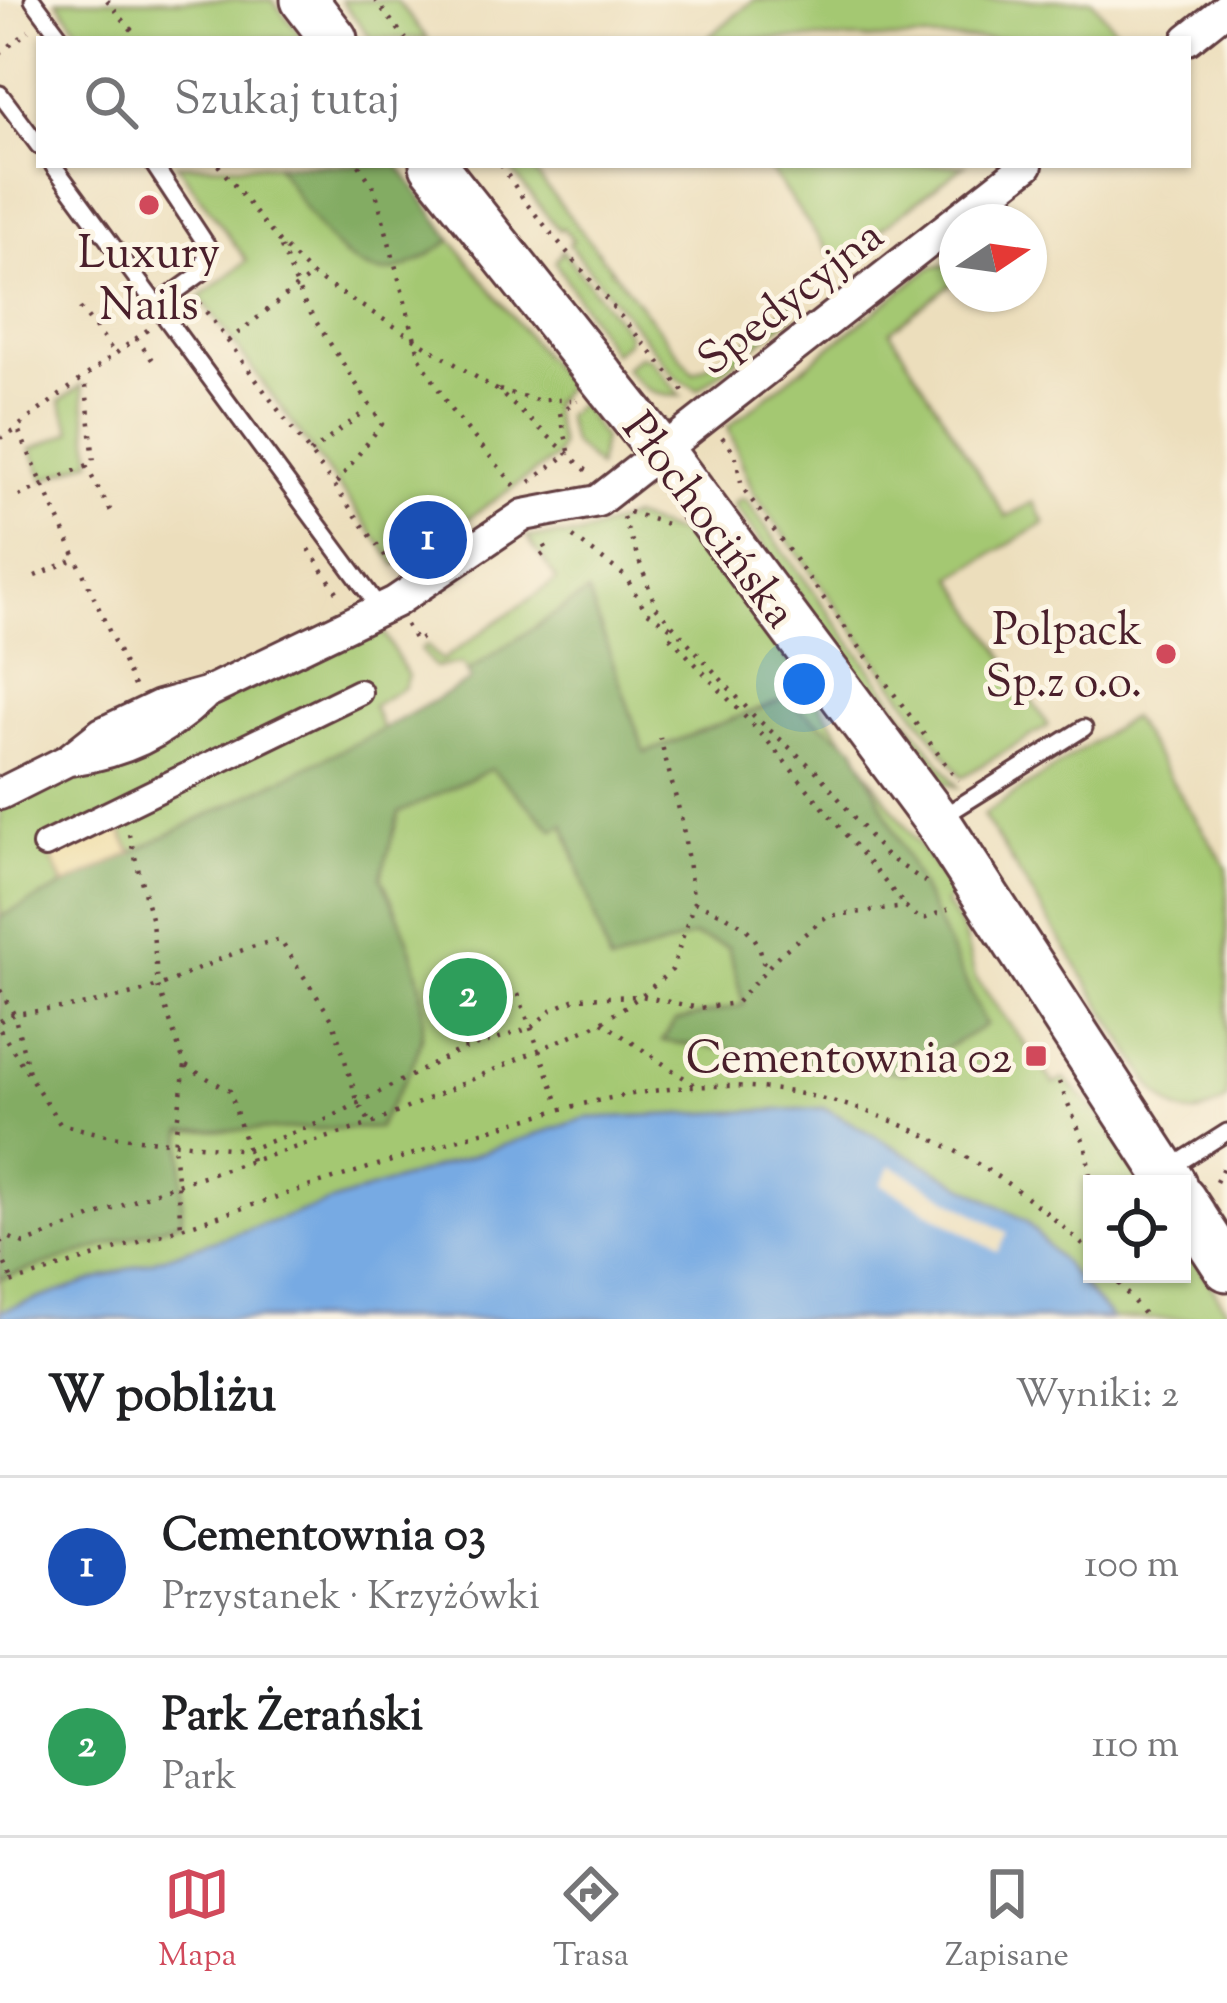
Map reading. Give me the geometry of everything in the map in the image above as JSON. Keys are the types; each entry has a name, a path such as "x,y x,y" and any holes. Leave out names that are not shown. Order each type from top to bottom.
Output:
{"main road":[{"path":"304,0 332,36"},
{"name":"Płochocińska","path":"435,168 663,454 937,821 1176,1175"},
{"name":"Płochocińska","path":"1191,1200 1227,1268"}],"street":[{"path":"1191,37 1227,8"},
{"name":"Spedycyjna","path":"0,794 68,760 112,754 168,728 206,693 381,610 507,524 540,509 592,504 663,454 1023,168"},
{"path":"45,845 359,692"}],"lane":[{"path":"33,0 60,36"},
{"path":"0,94 36,142"},
{"path":"55,168 381,610"},
{"path":"156,168 208,247 203,272 157,305"},
{"path":"937,821 1084,728"},
{"path":"1191,1178 1227,1132"}],"path":[{"path":"107,0 137,36"},
{"path":"375,0 404,36"},
{"path":"0,53 47,18"},
{"path":"220,168 278,242 312,275 497,390 592,476"},
{"path":"361,168 375,189 410,336 452,410 519,490"},
{"path":"503,168 526,203 690,398"},
{"path":"278,242 304,303 382,424 351,470 334,486"},
{"path":"228,341 312,275"},
{"path":"186,284 399,573"},
{"path":"80,308 115,353"},
{"path":"0,438 18,430 144,332"},
{"path":"136,338 153,362"},
{"path":"19,496 94,462 85,376"},
{"path":"497,390 537,400 577,400 560,413 569,453"},
{"path":"310,453 360,415"},
{"path":"18,430 73,560 142,702"},
{"path":"722,437 735,453 742,487 963,783"},
{"path":"86,466 114,517"},
{"path":"670,637 765,738 906,907 921,920 954,905 884,854 817,772 754,716 656,607 622,513 686,530"},
{"path":"566,531 626,576 646,611 678,632"},
{"path":"538,536 548,551 541,556"},
{"path":"35,576 73,560"},
{"path":"0,1242 8,1237 24,1244 174,1185 371,1124 602,1022 641,996 672,970 694,902 682,821 659,738"},
{"path":"132,853 152,922 158,986 185,1066 174,1144 181,1227"},
{"path":"694,902 743,924 760,943 763,962 771,967"},
{"path":"0,1030 45,1108 74,1130 248,1150 358,1103 458,1051 530,1028 550,1010 578,998 641,996 721,1008 736,1003 827,916 906,907"},
{"path":"0,1022 14,1014 107,1001 158,986 242,946 280,940 333,1021 358,1103 371,1124"},
{"path":"0,990 14,1014 33,1086"},
{"path":"518,994 561,1108"},
{"path":"602,1022 696,1086"},
{"path":"185,1066 230,1091 252,1164"},
{"path":"1059,1082 1086,1148 1090,1175"},
{"path":"0,1286 561,1108 696,1086 759,1089 849,1103 961,1154 1059,1220 1083,1245"},
{"path":"1191,1181 1223,1156"},
{"path":"0,1253 13,1282"},
{"path":"1118,1283 1148,1319"}],"green space":[{"path":"57,0 272,0 302,36 83,36"},
{"path":"341,0 396,0 426,36 370,36"},
{"path":"754,0 1092,0 1121,36 710,36"},
{"path":"179,168 278,168 344,256 408,266 452,240 567,386 551,404 560,445 556,457 445,535 438,527 413,543 419,555 396,565 200,297 247,261"},
{"path":"278,168 400,168 452,240 419,261 382,272 349,259 321,230"},
{"path":"509,168 531,168 694,373 742,346 792,302 793,316 698,390 676,377 569,244 573,241 563,228 559,230"},
{"path":"768,168 961,168 837,263"},
{"path":"562,250 628,333 627,342 613,353 555,262"},
{"path":"939,266 939,293 890,331 1006,517 1033,502 1045,523 953,577 1048,726 962,777 754,494 728,427 930,268"},
{"path":"639,356 649,358 681,396 656,393 637,381 625,368"},
{"path":"82,385 92,460 44,480 31,449 72,432 60,401"},
{"path":"580,404 603,438 598,467 572,443 565,416"},
{"path":"746,500 958,787 937,781 733,504"},
{"path":"632,517 690,538 698,533 954,894 945,903 963,931 975,977 1054,1084 1064,1079 1103,1118 1139,1175 1083,1175 1083,1283 1191,1283 1191,1255 1227,1310 1227,1319 1112,1319 1026,1221 0,1311 0,808 92,764 119,760 120,767 175,745 170,737 206,708 372,626 381,628 408,676 404,687 373,706 383,730 601,647 588,593 467,672 462,664 435,667 421,650 426,645 442,660 557,580 527,537 581,535"},
{"path":"588,592 645,753 784,699 855,747 986,1025 904,1073 662,1041 675,1021 744,1005 728,947 693,936 610,964 564,824 554,830 491,769 399,813 381,877 414,958 423,1021 413,1064 378,1128 183,1131 182,1221 0,1279 0,917 380,731 471,680 467,672"},
{"path":"1131,717 1227,868 1227,1099 1196,1113 1170,1105 1153,1088 983,815"}],"sand":[{"path":"114,817 132,853 64,886 47,849"}],"water":[{"path":"825,1108 1026,1221 1112,1319 0,1319 0,1311 586,1118"}],"pier":[{"path":"891,1165 1008,1233 997,1252 881,1184"}],"place":[{"name":"Luxury Nails","path":"149,205"},
{"name":"Cementownia 03","path":"428,540"},
{"name":"Polpack Sp.z o.o.","path":"1166,654"},
{"name":"Park Żerański","path":"468,997"},
{"name":"Cementownia 02","path":"1036,1056"}]}
